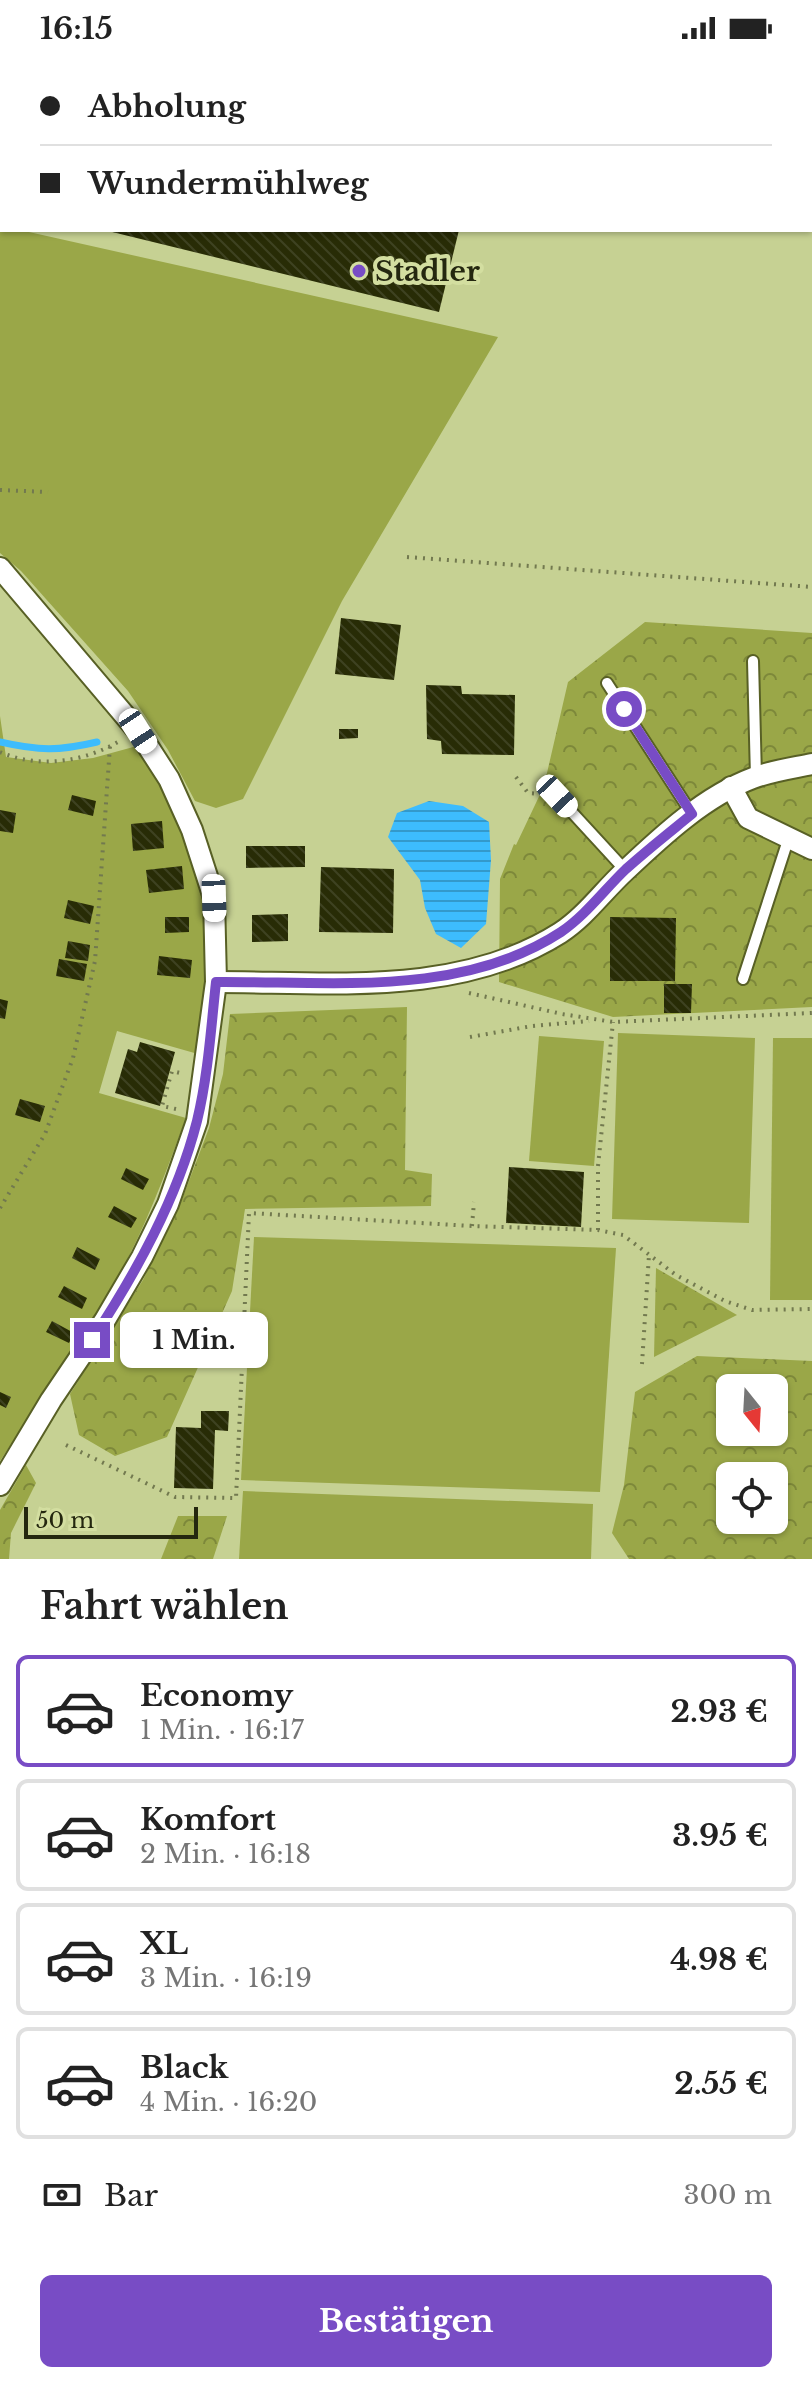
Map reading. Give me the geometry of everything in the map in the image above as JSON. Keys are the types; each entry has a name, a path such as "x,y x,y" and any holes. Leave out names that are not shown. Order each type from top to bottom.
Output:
{"street":[{"path":"0,568 11,577 138,731 169,779 192,830 212,889 216,982 198,1114 168,1204 142,1257 0,1485"},
{"path":"216,982 403,981 451,975 521,955 578,919 625,870 692,814 731,787 756,777 812,764"},
{"path":"731,787 748,818 812,849"}],"lane":[{"path":"753,661 756,777"},
{"path":"607,683 692,814"},
{"path":"557,796 625,870"},
{"path":"743,979 789,837"}],"path":[{"path":"0,490 48,492"},
{"path":"407,557 812,587"},
{"path":"0,752 13,758 53,763 110,746 138,731"},
{"path":"0,1208 45,1134 73,1058 95,961 110,746"},
{"path":"516,777 528,793 557,796"},
{"path":"451,975 468,993 613,1022 812,1013"},
{"path":"470,1037 532,1026 595,1020"},
{"path":"598,1230 598,1166 613,1022"},
{"path":"177,1072 172,1071 162,1106 198,1114"},
{"path":"472,1226 474,1202"},
{"path":"66,1445 175,1497 236,1498 249,1213 598,1230 623,1235 676,1275 738,1306 752,1310 812,1309"},
{"path":"642,1364 649,1255"}],"green space":[{"path":"0,232 29,232 498,337 342,601 243,799 216,808 195,801 168,750 128,691 21,571 0,553"},
{"path":"645,622 812,633 812,1007 613,1017 499,982 500,879 544,786 568,682"},
{"path":"0,716 6,757 51,763 93,758 137,746 168,796 192,850 204,899 206,951 198,1054 117,1031 99,1093 186,1118 130,1254 84,1333 0,1461"},
{"path":"407,1007 405,1170 432,1174 431,1206 245,1209 232,1291 167,1437 115,1456 79,1435 70,1394 143,1280 181,1202 209,1128 223,1074 230,1014"},
{"path":"618,1033 755,1038 749,1223 612,1219"},
{"path":"539,1036 604,1041 594,1166 529,1161"},
{"path":"773,1038 812,1038 812,1300 770,1300"},
{"path":"254,1237 616,1248 600,1492 241,1480"},
{"path":"656,1268 737,1315 654,1357"},
{"path":"697,1356 812,1361 812,1559 629,1559 612,1533 624,1485 635,1392"},
{"path":"26,1465 36,1483 11,1533 9,1559 0,1559 0,1510"},
{"path":"243,1491 593,1504 591,1559 239,1559"},
{"path":"178,1516 227,1516 213,1559 161,1559"}],"water":[{"path":"429,801 463,806 489,822 491,860 486,924 461,948 436,934 425,908 420,880 388,837 397,813"}],"building":[{"name":"Stadler","path":"112,232 459,232 439,312"},
{"path":"341,618 401,625 394,680 335,674"},
{"path":"426,685 461,686 462,694 515,695 514,755 442,754 441,741 427,739"},
{"path":"339,729 358,729 358,738 339,739"},
{"path":"72,795 96,801 93,816 68,810"},
{"path":"0,810 16,813 13,833 0,831"},
{"path":"162,821 164,848 133,851 131,824"},
{"path":"246,846 305,846 305,867 246,868"},
{"path":"182,866 184,889 149,893 146,870"},
{"path":"321,867 394,869 393,933 319,932"},
{"path":"68,900 94,906 90,924 64,918"},
{"path":"288,914 288,941 252,942 252,915"},
{"path":"165,917 189,917 189,932 165,933"},
{"path":"610,917 676,918 675,981 610,981"},
{"path":"68,941 90,945 88,961 65,958"},
{"path":"159,956 192,960 190,978 157,975"},
{"path":"59,959 87,964 84,981 56,976"},
{"path":"664,984 692,984 691,1013 664,1013"},
{"path":"0,999 8,1001 5,1019 0,1018"},
{"path":"140,1042 175,1052 160,1106 115,1093 128,1049 137,1052"},
{"path":"20,1099 45,1106 40,1122 15,1115"},
{"path":"509,1167 584,1172 581,1227 506,1223"},
{"path":"126,1168 149,1179 143,1190 121,1179"},
{"path":"114,1206 137,1218 131,1228 108,1217"},
{"path":"77,1247 100,1259 95,1270 72,1258"},
{"path":"64,1286 87,1298 82,1309 58,1297"},
{"path":"52,1321 74,1333 69,1343 46,1332"},
{"path":"0,1392 11,1397 6,1408 0,1405"},
{"path":"201,1411 229,1411 228,1431 215,1430 213,1489 174,1488 176,1427 201,1428"}],"waterway":[{"path":"0,742 49,749 97,742"}],"place":[{"name":"Stadler","path":"359,271"}],"route":[{"path":"92,1340 142,1257 168,1204 197,1121 216,982 403,981 451,975 521,955 560,932 578,919 625,870 692,814 624,709"}]}
